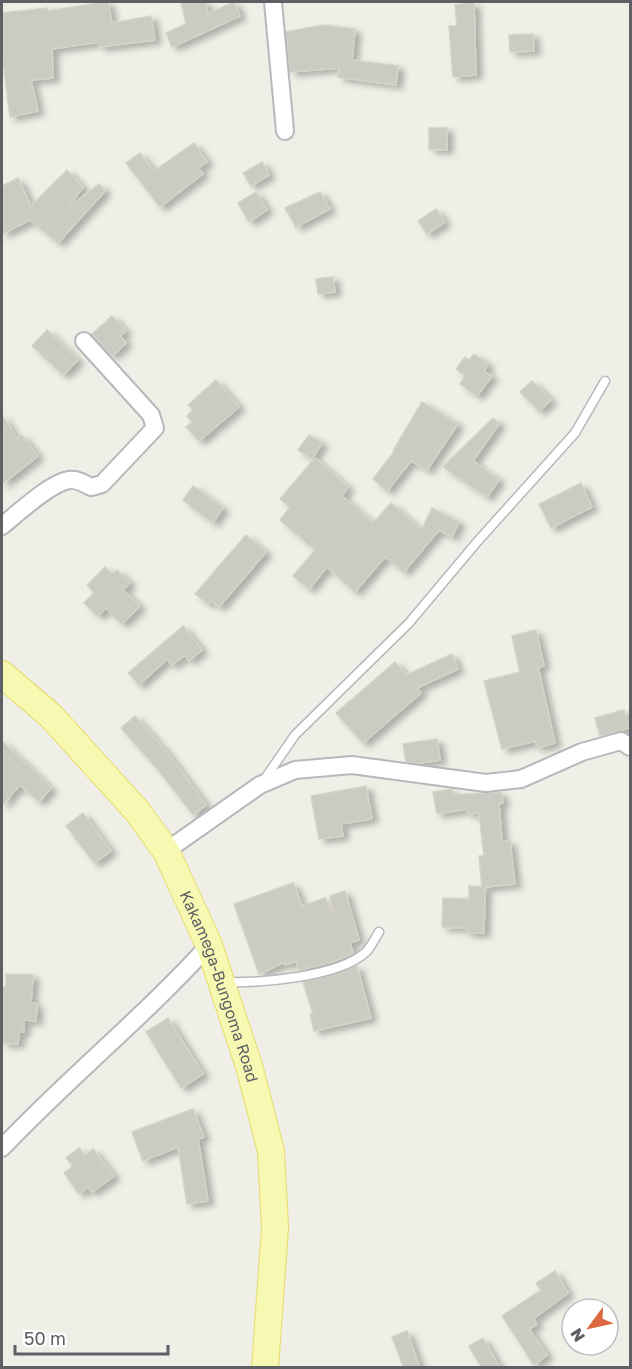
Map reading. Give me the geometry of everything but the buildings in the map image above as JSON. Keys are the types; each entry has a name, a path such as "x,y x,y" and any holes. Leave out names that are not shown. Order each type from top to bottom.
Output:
{"main road":[{"name":"Kakamega-Bungoma Road","path":"2,674 51,716 137,811 166,851 209,945 249,1066 271,1151 275,1228 265,1368"}],"street":[{"path":"273,2 285,131"},
{"path":"2,526 53,487 68,480 79,480 91,487 102,484 155,428 151,416 84,341"},
{"path":"166,851 260,785 295,770 352,765 486,783 521,779 582,752 621,741 630,747"},
{"path":"2,1148 48,1100 170,988 209,945"}],"lane":[{"path":"260,785 295,735 409,623 477,542 575,433 605,381"},
{"path":"222,981 277,981 347,963 366,952 379,932"}]}
